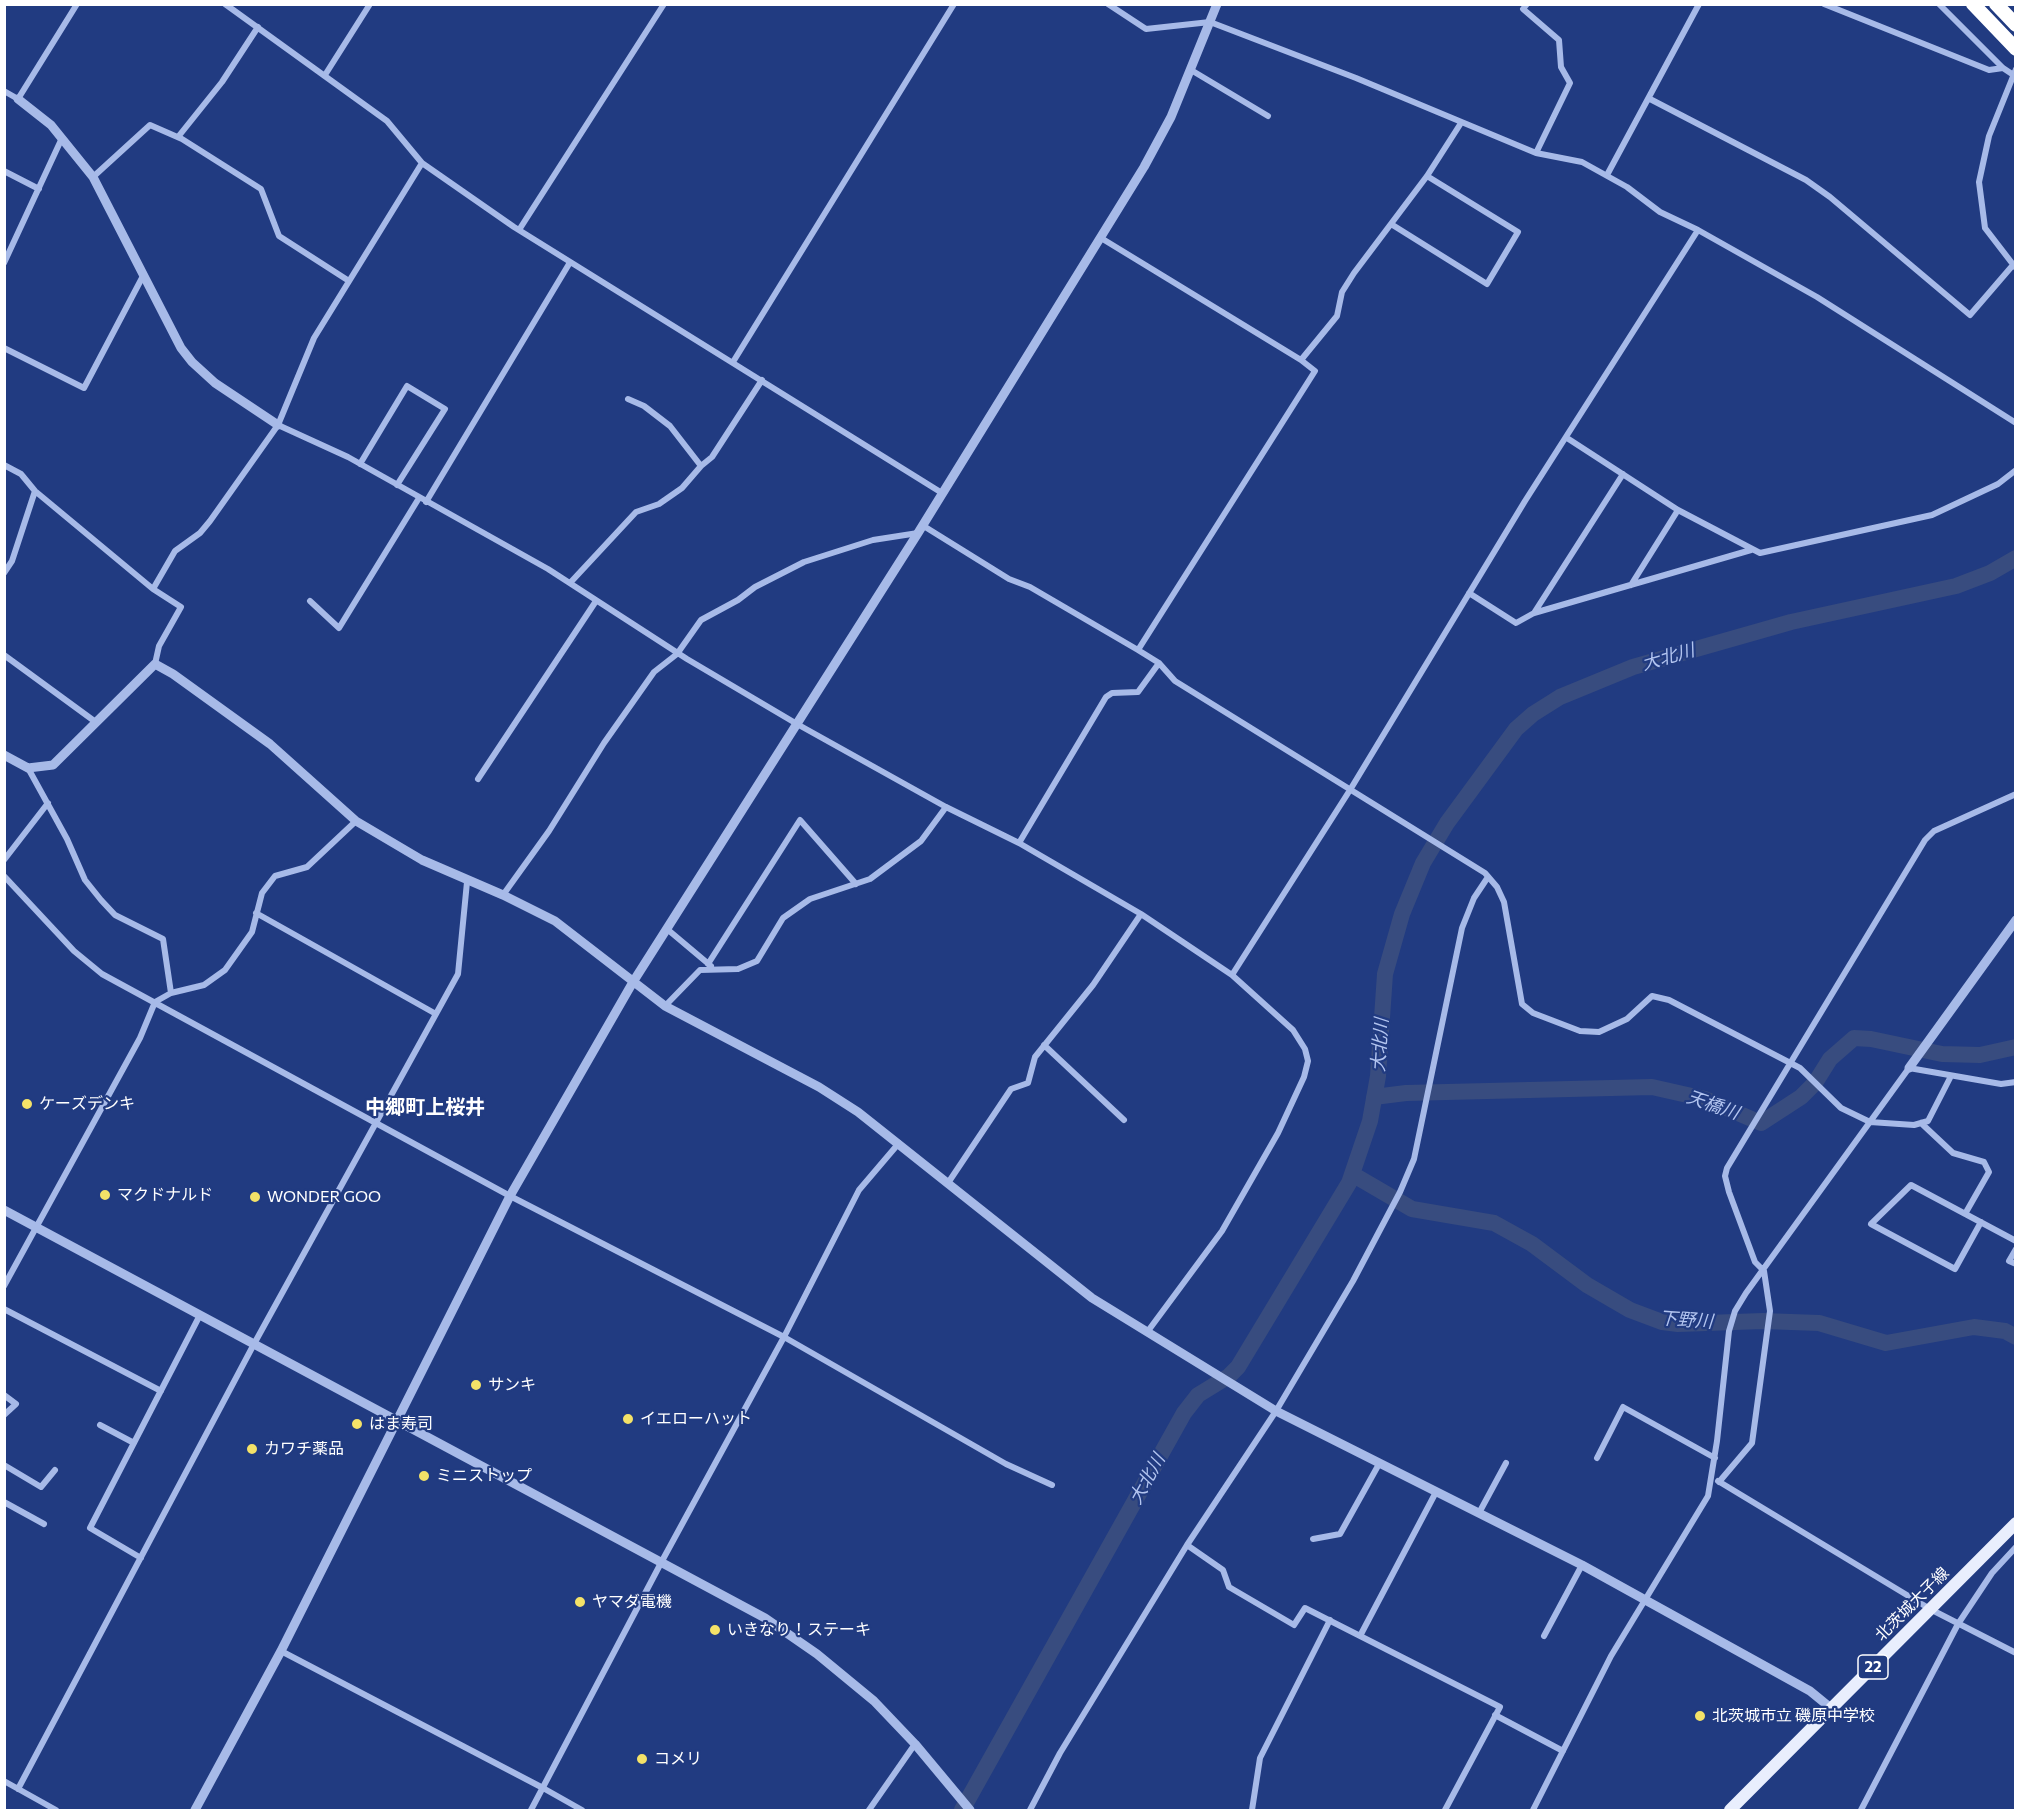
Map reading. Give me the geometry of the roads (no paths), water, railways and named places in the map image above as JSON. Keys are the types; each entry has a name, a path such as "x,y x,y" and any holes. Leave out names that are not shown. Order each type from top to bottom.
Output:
{"highway":[{"path":"1973,4 2016,49"},
{"path":"1996,4 2016,25"}],"main road":[{"name":"北茨城大子線","path":"1730,1810 2016,1523"}],"street":[{"path":"18,99 77,4"},
{"path":"225,4 387,121 422,164 569,264 733,362 942,493"},
{"path":"325,75 370,4"},
{"path":"519,230 664,4"},
{"path":"733,362 954,4"},
{"path":"1108,4 1146,29 1210,22 1356,78 1536,153 1582,162 1607,175 1660,212 1698,230 1817,297 2016,423"},
{"path":"195,1810 281,1651 510,1196 633,982 920,529 1144,167 1171,117 1217,4"},
{"path":"1527,4 1523,9 1558,40 1561,67 1570,83 1536,153"},
{"path":"1607,175 1650,99 1699,4"},
{"path":"1824,4 1989,70 2003,68"},
{"path":"1650,99 1806,180 1830,197 1970,315 2014,266 1985,228 1979,182 1989,136 2015,73 2003,68 1939,4"},
{"path":"178,137 222,82 258,27"},
{"path":"1191,70 1268,116"},
{"path":"4,91 42,116 93,177 181,348 192,362 215,383 278,425 360,464 570,584 678,653 797,724 946,807 1019,843 1141,914 1232,975 1293,1030 1305,1049 1308,1061 1304,1077 1278,1133 1222,1231 1148,1331"},
{"path":"1301,360 1337,316 1342,292 1427,176 1461,123"},
{"path":"93,177 150,125 178,137 261,189 279,236 349,281"},
{"path":"4,263 62,138"},
{"path":"153,589 175,551 200,533 210,521 278,425 314,338 422,164"},
{"path":"4,171 39,189"},
{"path":"1391,224 1487,284 1518,232 1427,176"},
{"path":"1232,975 1350,790 1469,593 1698,230"},
{"path":"1101,238 1301,360 1315,371 1138,650"},
{"path":"426,502 569,264"},
{"path":"4,348 84,388 143,276"},
{"path":"570,584 636,512 659,504 682,488 712,457 762,380"},
{"path":"360,464 408,386 445,409 397,485"},
{"path":"628,399 644,406 670,426 701,466"},
{"path":"1567,438 1678,510 1760,553 1932,516 1998,484 2016,470"},
{"path":"4,465 21,474 35,491 153,589 181,607 159,646 155,664 53,765 28,768"},
{"path":"1534,614 1623,474"},
{"path":"4,573 12,561 35,491"},
{"path":"310,601 339,628 419,498"},
{"path":"1631,585 1678,510"},
{"path":"503,895 549,831 604,743 654,672 678,653 701,620 738,600 754,587 794,567 873,540 920,529 1009,579 1030,587 1138,650 1159,663 1175,681 1486,875 1497,887 1504,902 1522,1004 1526,1009 1580,1031 1599,1032 1627,1019 1652,996 1669,1000 1790,1062 1841,1108 1870,1122 1914,1125 1928,1121 1951,1076"},
{"path":"1469,593 1516,623 1534,614 1751,550"},
{"path":"478,779 596,601"},
{"path":"4,656 97,723"},
{"path":"1019,843 1106,697 1112,693 1138,692 1159,663"},
{"path":"155,664 173,674 270,744 356,820 422,860 467,882 503,895 555,921 665,1006 819,1087 899,1143 1092,1298 1273,1409 1582,1565 1810,1691 1832,1708"},
{"path":"4,755 28,768 48,803 85,880 100,900 116,915 163,939 171,993"},
{"path":"1719,1482 1752,1443 1770,1311 1764,1270 1755,1262 1725,1176 1727,1168 1925,840 1934,831 2016,794"},
{"path":"4,860 48,803"},
{"path":"665,1006 700,970 738,969 757,961 783,918 810,899 870,879 921,840 946,807"},
{"path":"4,1286 140,1038 155,1002 171,993 204,985 225,970 252,932 262,893 275,876 307,867 356,820"},
{"path":"708,964 800,820 856,884"},
{"path":"1030,1810 1060,1754 1187,1545 1353,1281 1400,1192 1414,1160 1462,928 1486,875"},
{"path":"4,876 74,951 102,974 510,1196 784,1337 1006,1464 1052,1485"},
{"path":"18,1789 254,1344 458,974 467,882"},
{"path":"256,913 436,1014"},
{"path":"948,1183 1011,1089 1028,1083 1035,1057 1093,985 1141,914"},
{"path":"1533,1810 1611,1656 1702,1509 1712,1477 1731,1327 1733,1318 1746,1293 2016,920"},
{"path":"667,929 716,970"},
{"path":"1044,1045 1124,1120"},
{"path":"1909,1068 2001,1084 2016,1082"},
{"path":"1921,1123 1953,1153 1984,1162 1989,1172 1965,1214"},
{"path":"531,1810 662,1561 784,1337 859,1190 899,1143"},
{"path":"1981,1222 1955,1269 1871,1224 1911,1185 1981,1222 2016,1241"},
{"path":"4,1210 662,1561 791,1635 849,1679 917,1746 970,1810"},
{"path":"2016,1249 2009,1260 2016,1264"},
{"path":"4,1309 161,1390"},
{"path":"141,1558 90,1528 200,1315"},
{"path":"4,1395 16,1404 4,1415"},
{"path":"1596,1458 1623,1407 1715,1458"},
{"path":"100,1425 134,1443"},
{"path":"1479,1513 1506,1463"},
{"path":"1313,1539 1340,1534 1379,1464"},
{"path":"4,1465 41,1487 55,1470"},
{"path":"1712,1477 1930,1609 2016,1653"},
{"path":"1360,1635 1436,1491"},
{"path":"4,1502 44,1524"},
{"path":"1187,1545 1223,1570 1229,1587 1294,1625 1305,1608 1500,1707 1445,1810"},
{"path":"1861,1810 1959,1624 1985,1582 2016,1547"},
{"path":"1544,1636 1582,1565"},
{"path":"1252,1810 1260,1758 1330,1620"},
{"path":"281,1651 582,1810"},
{"path":"1495,1715 1563,1751"},
{"path":"869,1810 917,1746"},
{"path":"4,1781 56,1810"}],"waterway":[{"name":"大北川","path":"962,1810 1184,1413 1198,1395 1229,1376 1238,1367 1349,1183 1370,1121 1378,1076 1385,974 1402,914 1423,863 1447,823 1516,729 1533,714 1560,697 1633,667 1791,622 1956,586 1990,573 2016,558"},
{"name":"天橋川","path":"1374,1097 1406,1093 1652,1087 1705,1099 1761,1123 1801,1097 1815,1083 1830,1059 1854,1038 1871,1039 1942,1054 1980,1055 2016,1047"},
{"name":"下野川","path":"1352,1174 1412,1209 1494,1223 1532,1244 1587,1285 1630,1310 1662,1322 1678,1324 1763,1321 1819,1323 1886,1343 1974,1327 2005,1331 2016,1337"}],"place":[{"name":"ケーズデンキ","path":"27,1104"},
{"name":"マクドナルド","path":"105,1195"},
{"name":"WONDER GOO","path":"255,1197"},
{"name":"サンキ","path":"476,1385"},
{"name":"イエローハット","path":"628,1419"},
{"name":"はま寿司","path":"357,1424"},
{"name":"カワチ薬品","path":"252,1449"},
{"name":"ミニストップ","path":"424,1476"},
{"name":"ヤマダ電機","path":"580,1602"},
{"name":"いきなり！ステーキ","path":"715,1630"},
{"name":"北茨城市立 磯原中学校","path":"1700,1716"},
{"name":"コメリ","path":"642,1759"}],"district":[{"name":"中郷町上桜井","path":"425,1107"}]}
